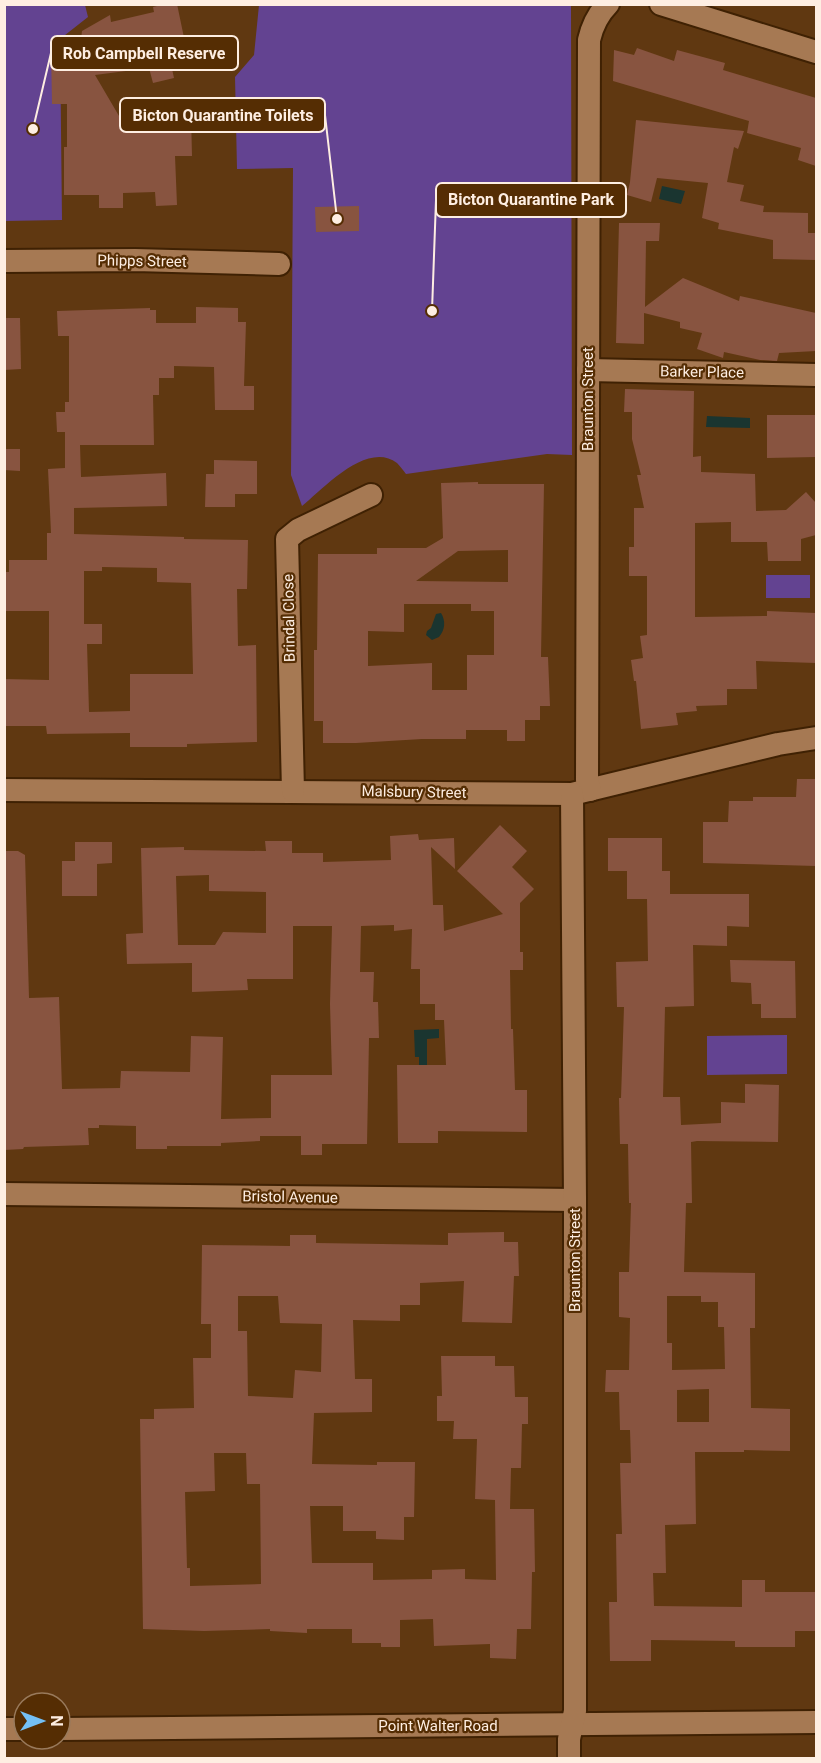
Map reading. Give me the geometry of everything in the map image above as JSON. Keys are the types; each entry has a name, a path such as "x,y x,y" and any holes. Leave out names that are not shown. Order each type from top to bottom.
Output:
{"street":[{"path":"661,4 816,52"},
{"name":"Braunton Street","path":"569,1758 569,1739 575,1711 575,1200 581,792 587,780 589,40 592,28 605,7"},
{"name":"Phipps Street","path":"4,261 135,260 279,264"},
{"name":"Barker Place","path":"588,370 816,375"},
{"name":"Brindal Close","path":"293,791 287,539 298,530 371,495"},
{"name":"Malsbury Street","path":"4,790 581,792 778,744 816,738"},
{"name":"Bristol Avenue","path":"4,1194 575,1200"},
{"name":"Point Walter Road","path":"72,1729 816,1722"}],"shaded area":[{"path":"4,5 85,5 88,17 60,39 62,220 5,221"},
{"path":"259,5 571,5 572,455 547,454 406,474 397,463 385,458 372,458 359,462 346,470 302,506 291,475 293,168 237,169 235,77 254,55"},
{"path":"766,575 810,575 810,598 766,598"},
{"path":"787,1035 787,1074 707,1075 707,1036"}],"water":[{"path":"662,186 685,191 681,204 659,199"},
{"path":"707,416 750,418 750,428 706,427"},
{"path":"441,613 444,628 439,637 432,640 426,635 427,631 431,628 436,614"},
{"path":"439,1029 439,1038 427,1039 427,1093 419,1093 419,1057 415,1057 414,1030"}],"building":[{"path":"177,4 187,52 169,55 174,78 153,83 149,68 95,75 129,133 167,132 166,116 191,115 192,156 175,156 177,205 156,206 155,192 123,193 123,208 99,208 99,195 64,195 67,104 52,104 51,49 80,48 82,31 110,15 111,22 154,12 153,7"},
{"path":"637,48 674,61 677,50 725,63 723,70 816,98 816,166 798,160 801,148 747,133 749,121 613,81 614,50 634,55"},
{"path":"636,120 744,131 738,149 734,147 727,182 744,185 740,201 764,206 763,212 808,213 808,233 816,233 816,260 773,259 773,240 718,229 719,223 702,218 708,183 657,178 651,202 627,195"},
{"path":"359,206 359,231 316,232 315,207"},
{"path":"619,223 660,223 659,241 646,241 645,307 683,278 739,301 740,296 816,313 816,351 779,353 777,361 760,360 724,352 723,358 697,349 702,333 680,328 680,322 644,313 644,344 616,343"},
{"path":"196,307 238,308 238,322 246,322 244,386 254,386 254,410 215,410 214,367 174,366 174,378 159,378 159,395 153,395 154,445 80,445 81,477 166,473 167,506 74,508 74,534 248,540 247,589 237,589 238,646 256,645 257,742 187,744 187,747 130,747 130,733 47,734 46,726 4,726 4,679 49,680 49,611 4,611 4,572 9,572 9,560 47,560 47,533 51,533 48,469 65,468 65,432 57,432 56,412 65,412 65,402 69,402 69,336 58,336 57,311 150,308 150,310 156,310 156,323 196,323","holes":["102,567 157,568 157,582 191,583 193,674 130,674 130,711 89,712 87,644 102,644 102,624 84,624 84,571 102,571"]},
{"path":"4,318 20,318 21,369 4,370"},
{"path":"625,389 694,391 693,457 701,456 701,472 755,474 756,511 786,510 806,492 816,503 816,535 801,539 801,561 768,561 767,542 731,542 731,522 695,523 695,617 767,616 767,611 816,613 816,663 756,661 757,689 727,689 727,705 696,706 697,711 676,713 678,725 641,729 636,681 634,681 631,660 643,658 640,636 647,635 647,576 629,576 629,547 634,547 634,508 644,508 637,475 641,475 632,439 632,412 624,412"},
{"path":"767,415 816,415 816,457 767,458"},
{"path":"4,449 20,449 20,471 4,470"},
{"path":"214,460 257,461 257,494 235,494 235,507 205,507 206,474 214,474"},
{"path":"441,483 544,484 541,657 548,657 550,706 540,706 540,720 525,720 525,741 507,741 507,730 466,730 466,739 323,743 323,721 314,721 318,554 377,554 377,548 426,548 443,538","holes":["508,550 508,582 416,581 458,551","404,604 471,604 471,611 494,611 494,655 467,655 467,690 432,690 432,663 368,666 368,631 404,632"]},
{"path":"797,779 816,779 816,866 703,863 703,822 728,822 729,801 753,801 753,797 796,797"},
{"path":"500,825 527,851 512,867 534,889 520,903 520,952 523,952 523,970 510,970 515,1090 527,1090 527,1132 438,1131 438,1143 398,1143 397,1065 446,1065 444,1020 435,1020 435,1004 420,1004 420,969 411,969 412,929 394,931 394,925 361,926 360,972 374,972 373,1002 378,1002 379,1038 369,1038 367,1144 322,1144 322,1155 301,1155 301,1136 260,1136 260,1141 221,1143 221,1146 167,1146 167,1149 136,1149 136,1126 99,1125 99,1128 88,1128 89,1145 24,1147 23,1149 4,1150 4,851 18,851 25,855 29,998 59,997 62,1089 120,1088 121,1071 190,1072 191,1036 223,1037 221,1119 271,1118 271,1075 332,1075 330,1004 332,926 293,926 293,979 247,979 248,990 192,992 192,963 127,964 126,934 143,933 141,848 184,847 184,850 266,851 265,841 292,841 292,853 323,853 323,862 391,860 390,836 418,834 419,840 454,838 455,869 431,847 433,905 443,905 444,931 503,914 457,871","holes":["209,875 209,891 266,892 266,933 223,932 215,945 178,945 176,876"]},
{"path":"608,838 662,838 662,871 670,871 670,894 749,894 749,927 727,926 727,946 693,945 694,1006 665,1007 663,1097 680,1097 681,1125 721,1123 721,1102 745,1103 745,1084 779,1085 778,1142 691,1142 692,1203 686,1203 684,1272 755,1273 755,1328 750,1328 751,1408 790,1409 790,1451 695,1452 696,1524 665,1525 666,1573 653,1573 654,1606 742,1607 742,1580 765,1580 765,1592 816,1592 816,1631 795,1631 795,1647 735,1647 735,1641 651,1640 651,1661 610,1661 609,1602 617,1602 616,1534 622,1534 620,1463 631,1463 630,1430 620,1430 619,1392 605,1392 606,1370 629,1370 630,1318 619,1317 619,1272 629,1272 631,1203 629,1203 628,1144 620,1144 619,1098 621,1098 624,1007 617,1007 616,962 648,961 647,899 627,899 627,871 608,871","holes":["667,1296 701,1296 701,1302 718,1302 718,1327 724,1327 725,1369 672,1370 672,1343 667,1343","709,1389 709,1422 677,1422 677,1390"]},
{"path":"75,842 112,842 112,863 97,864 97,896 62,896 62,861 75,861"},
{"path":"730,960 795,961 796,1018 761,1018 761,1004 752,1004 751,983 731,982"},
{"path":"504,1232 504,1242 518,1242 519,1276 514,1276 512,1323 462,1322 464,1281 420,1283 420,1305 400,1305 400,1321 353,1320 355,1379 372,1379 372,1412 314,1413 312,1464 377,1465 377,1462 415,1462 414,1517 404,1517 404,1540 376,1539 376,1531 343,1531 343,1506 310,1506 312,1563 373,1563 373,1580 432,1579 432,1570 465,1569 465,1579 496,1580 495,1500 475,1499 477,1439 453,1439 454,1421 437,1421 437,1396 442,1396 441,1356 495,1356 495,1366 514,1366 515,1397 528,1397 528,1424 522,1424 521,1468 511,1468 510,1509 534,1509 535,1572 532,1572 531,1629 517,1629 516,1659 490,1658 490,1644 434,1646 433,1619 400,1620 400,1647 381,1647 381,1643 352,1643 352,1629 307,1629 307,1633 270,1631 270,1629 204,1631 143,1629 140,1419 154,1419 154,1409 194,1408 193,1358 211,1358 211,1324 201,1324 202,1245 290,1246 290,1235 316,1235 316,1243 448,1245 448,1233","holes":["238,1296 278,1296 280,1323 322,1324 321,1372 295,1370 293,1398 248,1396 247,1331 238,1331","214,1453 246,1453 247,1484 260,1484 261,1584 190,1586 190,1568 187,1568 185,1492 215,1491"]}],"place":[{"name":"Rob Campbell Reserve","path":"33,129"},
{"name":"Bicton Quarantine Toilets","path":"337,219"},
{"name":"Bicton Quarantine Park","path":"432,311"}]}
